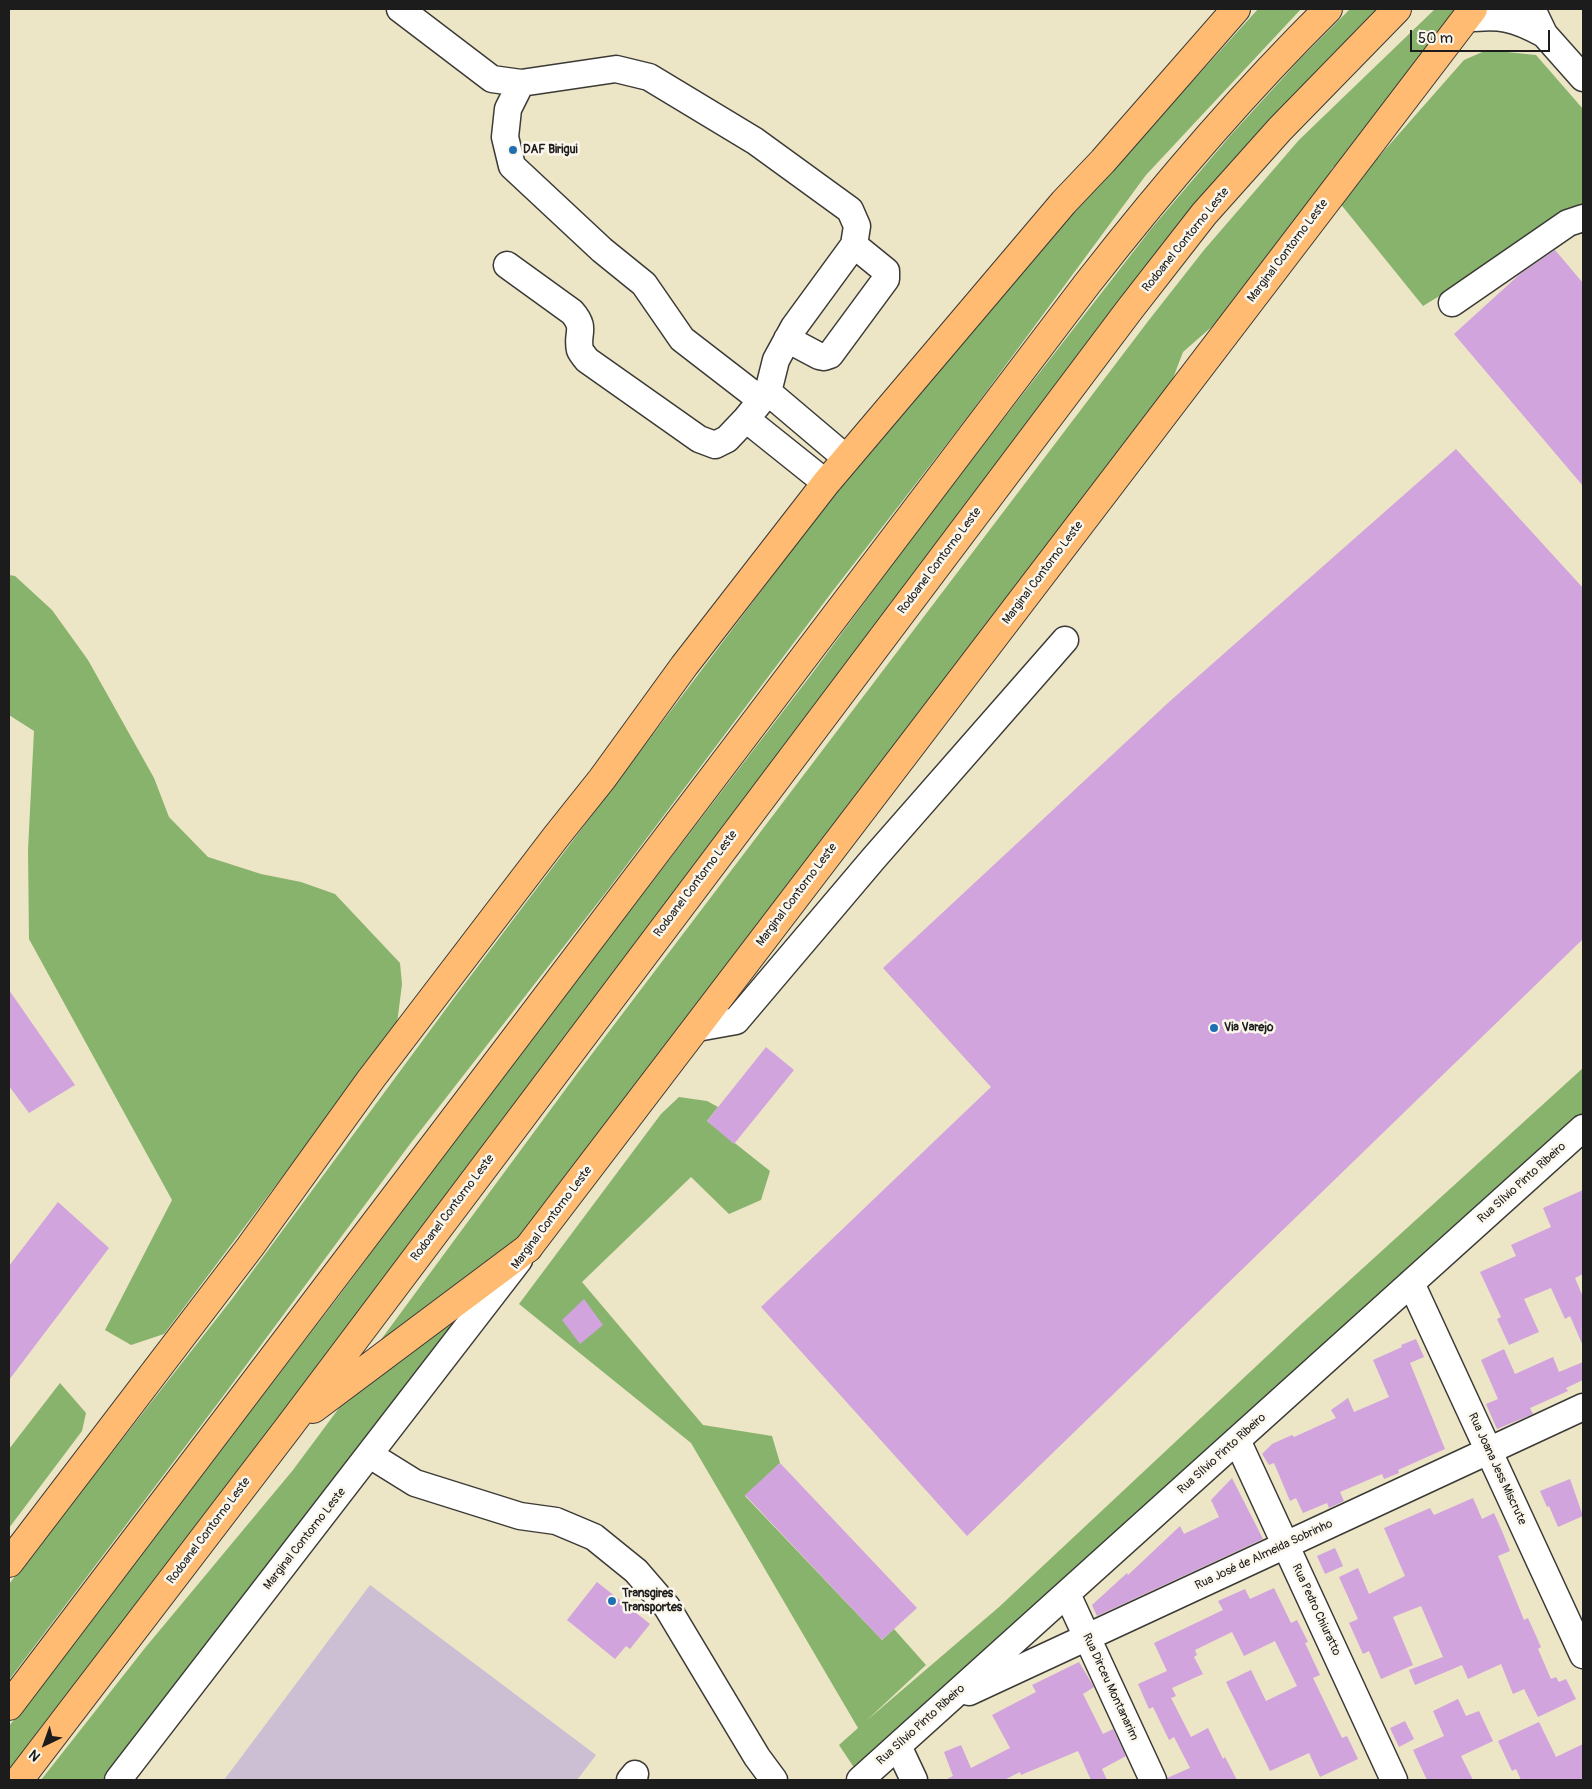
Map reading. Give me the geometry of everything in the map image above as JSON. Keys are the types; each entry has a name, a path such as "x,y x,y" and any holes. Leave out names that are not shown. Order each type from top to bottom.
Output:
{"main road":[{"path":"9,1563 250,1247 377,1072 602,779 684,666 826,483 1064,202 1103,161 1236,9"},
{"path":"9,1706 1087,284 1141,215 1204,141 1327,9"},
{"name":"Rodoanel Contorno Leste","path":"19,1780 288,1428 1204,214 1274,136 1397,9"},
{"name":"Marginal Contorno Leste","path":"528,1248 1469,14"},
{"path":"288,1428 528,1248"}],"street":[{"path":"400,9 492,79 520,83 616,68 649,77 755,141 850,210 857,226 854,245 794,327 776,360 758,404 727,439 715,444 699,439 587,360 580,350 581,326 578,319 507,265"},
{"path":"1532,9 1544,34 1583,78"},
{"path":"1469,14 1506,17 1522,22 1544,34"},
{"path":"520,83 508,109 505,137 512,166 602,250 644,284 682,339 758,404 826,483"},
{"path":"1452,303 1568,222 1583,218"},
{"path":"788,339 819,356 830,355 886,279 886,271 854,245"},
{"path":"758,404 846,458"},
{"path":"696,1028 736,1021 874,858 1065,640"},
{"name":"Rua Sílvio Pinto Ribeiro","path":"860,1780 1583,1128"},
{"name":"Marginal Contorno Leste","path":"118,1780 528,1248"},
{"name":"Rua Joana Jess Miscrute","path":"1411,1284 1583,1655"},
{"name":"Rua José de Almeida Sobrinho","path":"946,1703 1583,1407"},
{"name":"Rua Pedro Chiuratto","path":"1237,1440 1394,1780"},
{"path":"370,1455 415,1483 520,1516 556,1521 594,1536 636,1571 667,1607 757,1757 774,1780"},
{"name":"Rua Dirceu Montanarim","path":"1067,1594 1154,1780"},
{"path":"898,1746 914,1780"}],"shaded area":[{"path":"370,1585 596,1755 577,1780 224,1780"}],"green space":[{"path":"1258,9 1301,9 1146,175 969,415 832,592 607,891 410,1144 9,1680 9,1584 232,1299 454,998 848,476 1029,262"},
{"path":"1350,9 1383,9 1313,75 1230,174 206,1518 9,1770 9,1726 811,675 929,515 1151,229 1230,136 1302,57"},
{"path":"1435,9 1466,9 1344,168 1333,167 1317,195 1224,316 1183,352 1167,394 525,1242 388,1346 380,1341 579,1071 1204,250 1299,140"},
{"path":"1487,50 1536,55 1583,109 1583,208 1423,306 1339,202 1464,60"},
{"path":"9,575 15,576 52,610 88,660 154,778 169,817 208,857 261,874 301,882 335,894 400,963 402,984 397,1024 164,1334 131,1345 105,1330 172,1200 29,939 28,850 34,731 9,715"},
{"path":"1583,1068 1583,1121 857,1772 839,1745 858,1728 691,1443 519,1304 661,1114 679,1097 707,1101 718,1107 707,1121 770,1171 761,1200 729,1214 691,1177 582,1282 703,1425 772,1436 780,1463 745,1496 882,1640 894,1629 926,1665 866,1721 999,1607 1297,1328"},
{"path":"472,1307 380,1431 264,1568 104,1780 41,1780 145,1648 293,1470 345,1400"},
{"path":"60,1383 86,1413 82,1431 9,1528 9,1449"}],"building":[{"path":"1555,250 1583,283 1583,486 1454,334 1520,274"},
{"name":"Via Varejo","path":"1456,449 1583,588 1583,939 967,1536 761,1307 991,1087 883,968 1169,702"},
{"path":"9,990 75,1085 29,1113 9,1086"},
{"path":"766,1047 794,1070 734,1144 707,1121"},
{"path":"1583,1190 1583,1274 1575,1278 1583,1297 1583,1346 1570,1316 1565,1319 1551,1288 1524,1299 1539,1332 1509,1345 1497,1319 1501,1317 1480,1272 1516,1256 1511,1245 1551,1227 1543,1208"},
{"path":"58,1202 109,1248 9,1380 9,1266"},
{"path":"584,1299 603,1325 580,1344 562,1320"},
{"path":"1416,1339 1424,1357 1410,1363 1445,1449 1398,1470 1399,1473 1384,1479 1382,1474 1340,1492 1344,1501 1329,1508 1327,1503 1303,1513 1296,1498 1290,1501 1274,1463 1269,1465 1262,1454 1272,1444 1292,1435 1294,1437 1336,1418 1331,1410 1348,1398 1354,1412 1389,1397 1373,1360"},
{"path":"1504,1349 1515,1374 1553,1357 1559,1372 1583,1362 1583,1380 1566,1388 1568,1391 1530,1408 1533,1414 1497,1429 1486,1404 1498,1399 1481,1360"},
{"path":"780,1463 917,1608 882,1640 745,1495"},
{"path":"1232,1478 1263,1539 1097,1616 1092,1605 1127,1573 1128,1575 1180,1526 1184,1534 1219,1517 1211,1500"},
{"path":"1570,1479 1583,1516 1558,1527 1540,1491"},
{"path":"1473,1498 1482,1519 1494,1513 1502,1531 1510,1551 1498,1556 1524,1620 1528,1618 1541,1647 1538,1649 1551,1679 1556,1677 1559,1682 1566,1679 1576,1699 1538,1717 1524,1689 1513,1694 1501,1664 1468,1679 1462,1665 1415,1685 1409,1670 1443,1657 1421,1606 1393,1617 1413,1665 1381,1679 1369,1651 1363,1654 1349,1623 1358,1619 1339,1577 1358,1568 1369,1594 1405,1576 1384,1528 1430,1508 1434,1515"},
{"path":"1335,1548 1343,1566 1325,1574 1317,1556"},
{"path":"597,1582 650,1624 630,1649 626,1646 615,1659 567,1620"},
{"path":"1274,1588 1291,1623 1297,1620 1308,1642 1305,1643 1320,1675 1313,1678 1342,1738 1347,1736 1358,1759 1320,1777 1309,1753 1270,1771 1226,1682 1251,1670 1266,1701 1297,1686 1275,1641 1244,1656 1232,1632 1195,1650 1197,1655 1194,1657 1203,1674 1172,1688 1176,1696 1171,1698 1191,1737 1208,1728 1223,1759 1225,1757 1237,1780 1168,1780 1167,1778 1190,1768 1174,1737 1169,1740 1153,1707 1149,1709 1138,1684 1167,1671 1154,1643 1223,1610 1218,1601 1245,1589 1250,1599"},
{"path":"1079,1662 1094,1687 1083,1694 1103,1734 1113,1729 1126,1756 1102,1769 1107,1780 1091,1780 1078,1751 1021,1775 1020,1772 1004,1780 945,1780 953,1776 944,1752 961,1745 971,1768 1010,1748 992,1715 1036,1692 1032,1685"},
{"path":"1458,1699 1466,1716 1479,1711 1493,1741 1461,1756 1473,1780 1427,1780 1413,1750 1444,1736 1433,1711"},
{"path":"1405,1721 1414,1739 1399,1747 1390,1728"},
{"path":"1539,1722 1556,1757 1583,1744 1583,1780 1521,1780 1516,1769 1512,1771 1498,1741"}],"place":[{"name":"DAF Birigui","path":"513,150"},
{"name":"Via Varejo","path":"1214,1028"},
{"name":"Transgires Transportes","path":"612,1601"}]}
